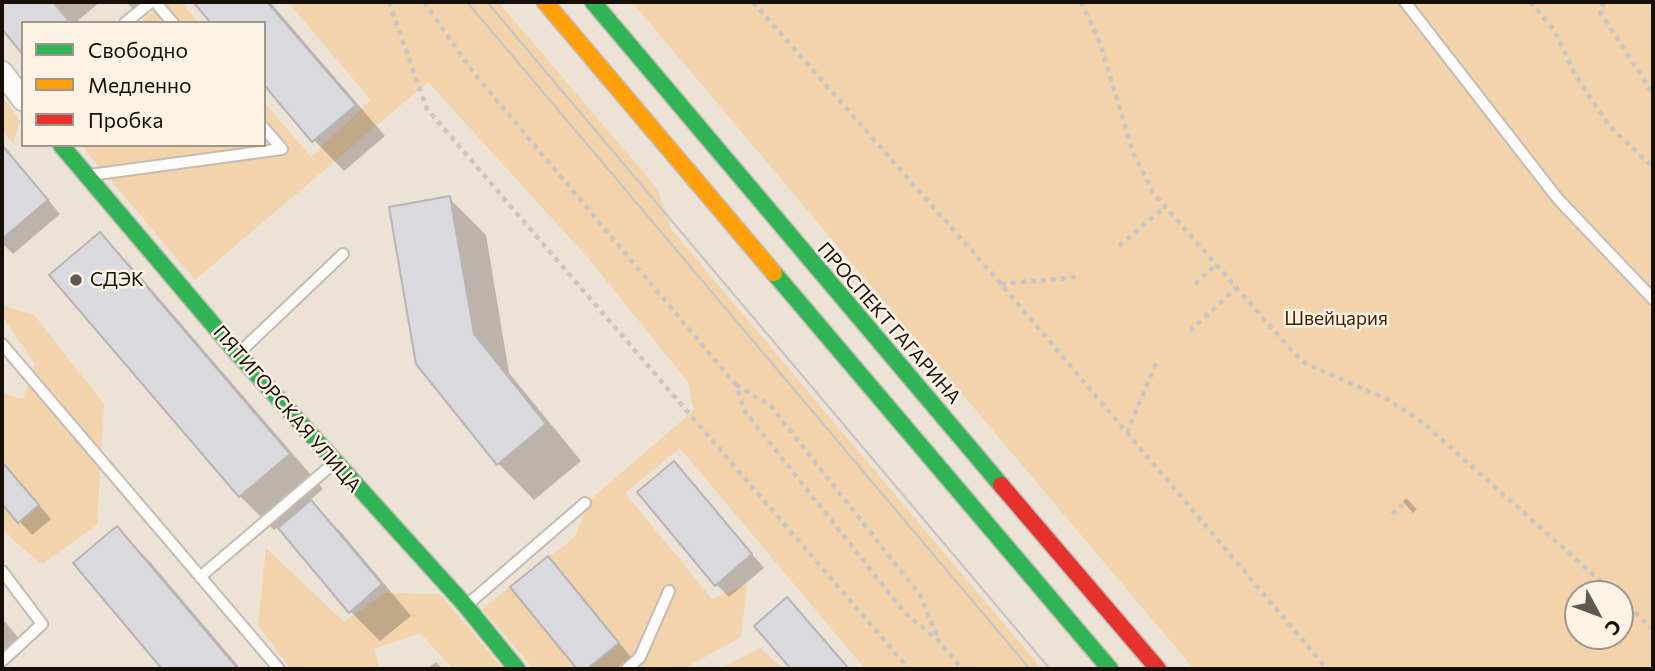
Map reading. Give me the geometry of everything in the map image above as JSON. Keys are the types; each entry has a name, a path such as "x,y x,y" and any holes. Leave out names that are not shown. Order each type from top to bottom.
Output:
{"main road":[{"path":"545,2 1110,669"},
{"name":"ПРОСПЕКТ ГАГАРИНА","path":"593,2 783,231 1158,669"},
{"name":"ПЯТИГОРСКАЯ УЛИЦА","path":"63,147 239,354 334,463 466,606 517,669"}],"street":[{"path":"2,72 21,97"}],"lane":[{"path":"128,21 153,2 171,21"},
{"path":"1405,2 1558,199 1653,299"},
{"path":"87,175 282,149 266,130"},
{"path":"239,354 342,254"},
{"path":"4,350 279,669"},
{"path":"200,577 334,463"},
{"path":"466,606 585,503"},
{"path":"2,571 42,624 2,661"},
{"path":"627,669 640,657 669,591"}],"path":[{"path":"389,2 427,109 909,669"},
{"path":"424,2 473,72 735,384 770,405 920,595 939,641"},
{"path":"753,2 1001,284 1327,669"},
{"path":"1081,2 1100,43 1133,153 1149,185 1236,288 1306,364 1389,400 1423,423 1599,580"},
{"path":"1530,2 1554,30 1576,76 1610,127 1653,166"},
{"path":"1604,2 1600,12 1653,94"},
{"path":"1119,246 1165,207"},
{"path":"1195,284 1216,265"},
{"path":"1001,284 1080,277"},
{"path":"1189,331 1236,288"},
{"path":"1126,433 1156,363"},
{"path":"735,384 746,413 871,571 905,613 939,641 962,669"},
{"path":"1392,514 1403,505"},
{"path":"1634,611 1653,629"}],"green space":[{"path":"164,2 181,2 197,21 142,21"},
{"path":"288,2 498,2 657,188 671,229 1042,669 865,669 680,448 625,493 712,599 747,584 741,637 683,669 534,669 482,609 575,537 590,500 694,410 688,382 589,259 428,82 195,280 83,147 266,147 266,104 311,157 371,100"},
{"name":"Швейцария","path":"632,2 1653,2 1653,669 1194,669"},
{"path":"2,96 20,121 13,143 2,131"},
{"path":"2,306 34,315 104,404 97,525 42,564 14,541 2,526 2,393 23,399 35,364 2,316"},
{"path":"266,548 344,622 384,593 440,594 503,669 453,669 420,633 374,649 380,669 291,669 258,625"},
{"path":"760,648 784,669 719,669"}],"building":[{"path":"2,2 58,2 55,4 68,21 21,21 21,53 2,29"},
{"path":"193,2 267,2 356,105 312,142 266,87 266,21 209,21"},
{"path":"2,145 48,200 2,239"},
{"path":"450,196 474,334 546,424 497,465 416,364 389,207"},
{"path":"100,232 290,454 239,497 49,275"},
{"path":"674,461 752,554 715,586 637,492"},
{"path":"2,462 39,505 18,523 2,504"},
{"path":"311,500 382,584 349,613 278,528"},
{"path":"117,526 238,669 162,669 73,563"},
{"path":"548,556 619,643 587,669 577,669 510,587"},
{"path":"787,597 849,669 791,669 754,626"}],"tram line":[{"path":"467,2 1030,669"},
{"path":"487,2 1050,669"}],"traffic: fast":[{"path":"593,2 1001,485"},
{"path":"63,147 238,354 466,606 517,669"},
{"path":"774,273 1110,669"}],"traffic: slow":[{"path":"545,2 774,273"}],"traffic: jam":[{"path":"1001,485 1158,669"}],"place":[{"name":"СДЭК","path":"76,280"}]}
